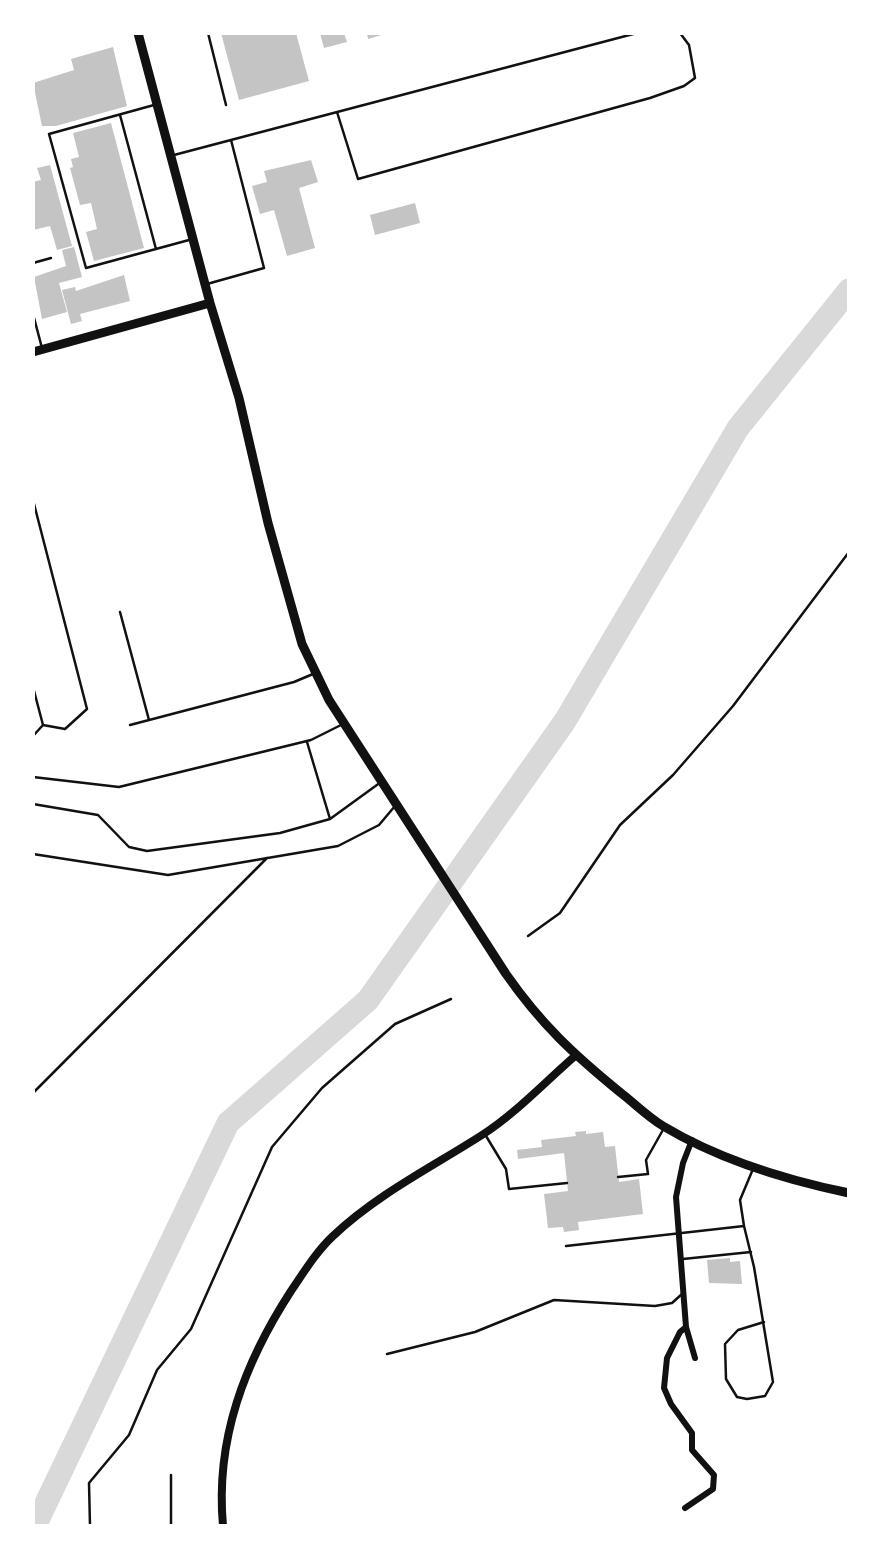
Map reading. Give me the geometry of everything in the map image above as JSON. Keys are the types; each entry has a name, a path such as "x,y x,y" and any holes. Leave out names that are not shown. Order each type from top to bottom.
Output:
{"main road":[{"path":"138,33 205,285 239,398 268,523 302,645 344,723 497,960 536,1016 575,1056 665,1127 755,1166 807,1184 849,1193"},
{"path":"38,351 210,303"}],"street":[{"path":"223,1526 223,1474 238,1391 257,1348 307,1266 331,1237 356,1217 435,1162 484,1134 575,1056"},
{"path":"692,1140 683,1163 676,1197 686,1327 695,1358"},
{"path":"685,1508 713,1489 715,1481 714,1475 692,1450 692,1433 671,1404 664,1388 667,1358 680,1332 686,1327"}],"lane":[{"path":"208,33 226,105"},
{"path":"170,156 637,33"},
{"path":"337,112 358,178 684,86 695,78 689,45 680,33"},
{"path":"157,105 49,134 86,268 193,239"},
{"path":"120,115 156,249"},
{"path":"205,285 264,268 231,140"},
{"path":"33,263 51,258"},
{"path":"33,314 38,351"},
{"path":"33,500 87,709 65,729 43,724"},
{"path":"120,612 149,720"},
{"path":"130,725 294,682 316,673"},
{"path":"33,687 43,724"},
{"path":"33,777 119,787 307,742 344,723"},
{"path":"33,736 43,724"},
{"path":"307,742 330,819"},
{"path":"33,804 98,815 129,846 147,851 280,833 330,819 382,781"},
{"path":"33,854 169,875 319,851 352,842 379,825 397,804"},
{"path":"33,1093 267,858"},
{"path":"618,1177 648,1174 646,1160 665,1127"},
{"path":"484,1134 506,1169 509,1189 567,1183"},
{"path":"755,1166 740,1200 764,1322 772,1388 765,1396 755,1399 737,1397 726,1379 724,1344 738,1330 764,1322"},
{"path":"566,1246 744,1226"},
{"path":"682,1259 751,1252"},
{"path":"387,1354 475,1332 554,1300 655,1306 672,1303 684,1292"}],"path":[{"path":"528,936 560,913 621,825 673,775 733,706 849,552"},
{"path":"90,1526 89,1483 129,1435 157,1370 191,1329 272,1147 322,1088 394,1024 451,999"},
{"path":"171,1475 171,1526"}],"building":[{"path":"221,33 296,33 309,81 239,100"},
{"path":"320,33 344,33 347,42 324,48"},
{"path":"367,33 385,33 385,34 368,39"},
{"path":"113,47 127,106 56,126 42,126 33,83 74,70 71,59"},
{"path":"111,123 144,248 94,261 86,232 97,229 91,203 80,205 70,168 73,167 71,159 79,157 73,133"},
{"path":"311,160 318,182 299,188 315,248 287,256 274,210 260,214 252,186 267,182 264,171"},
{"path":"50,165 72,246 57,250 50,226 33,230 33,182 41,180 37,168"},
{"path":"415,203 420,223 375,235 370,215"},
{"path":"74,247 82,277 59,283 67,312 42,319 34,277 66,266 62,250"},
{"path":"124,275 130,301 80,314 82,321 71,324 62,290 75,287 76,291"},
{"path":"586,1131 586,1134 603,1132 605,1147 615,1146 619,1182 639,1179 643,1214 578,1222 579,1230 564,1232 563,1227 548,1228 544,1194 568,1191 564,1153 518,1159 517,1150 542,1147 541,1140 576,1136 575,1132"},
{"path":"730,1258 730,1262 740,1261 742,1284 709,1283 707,1260"}],"waterway":[{"path":"35,1526 228,1123 368,1000 565,721 738,428 849,290"}]}
